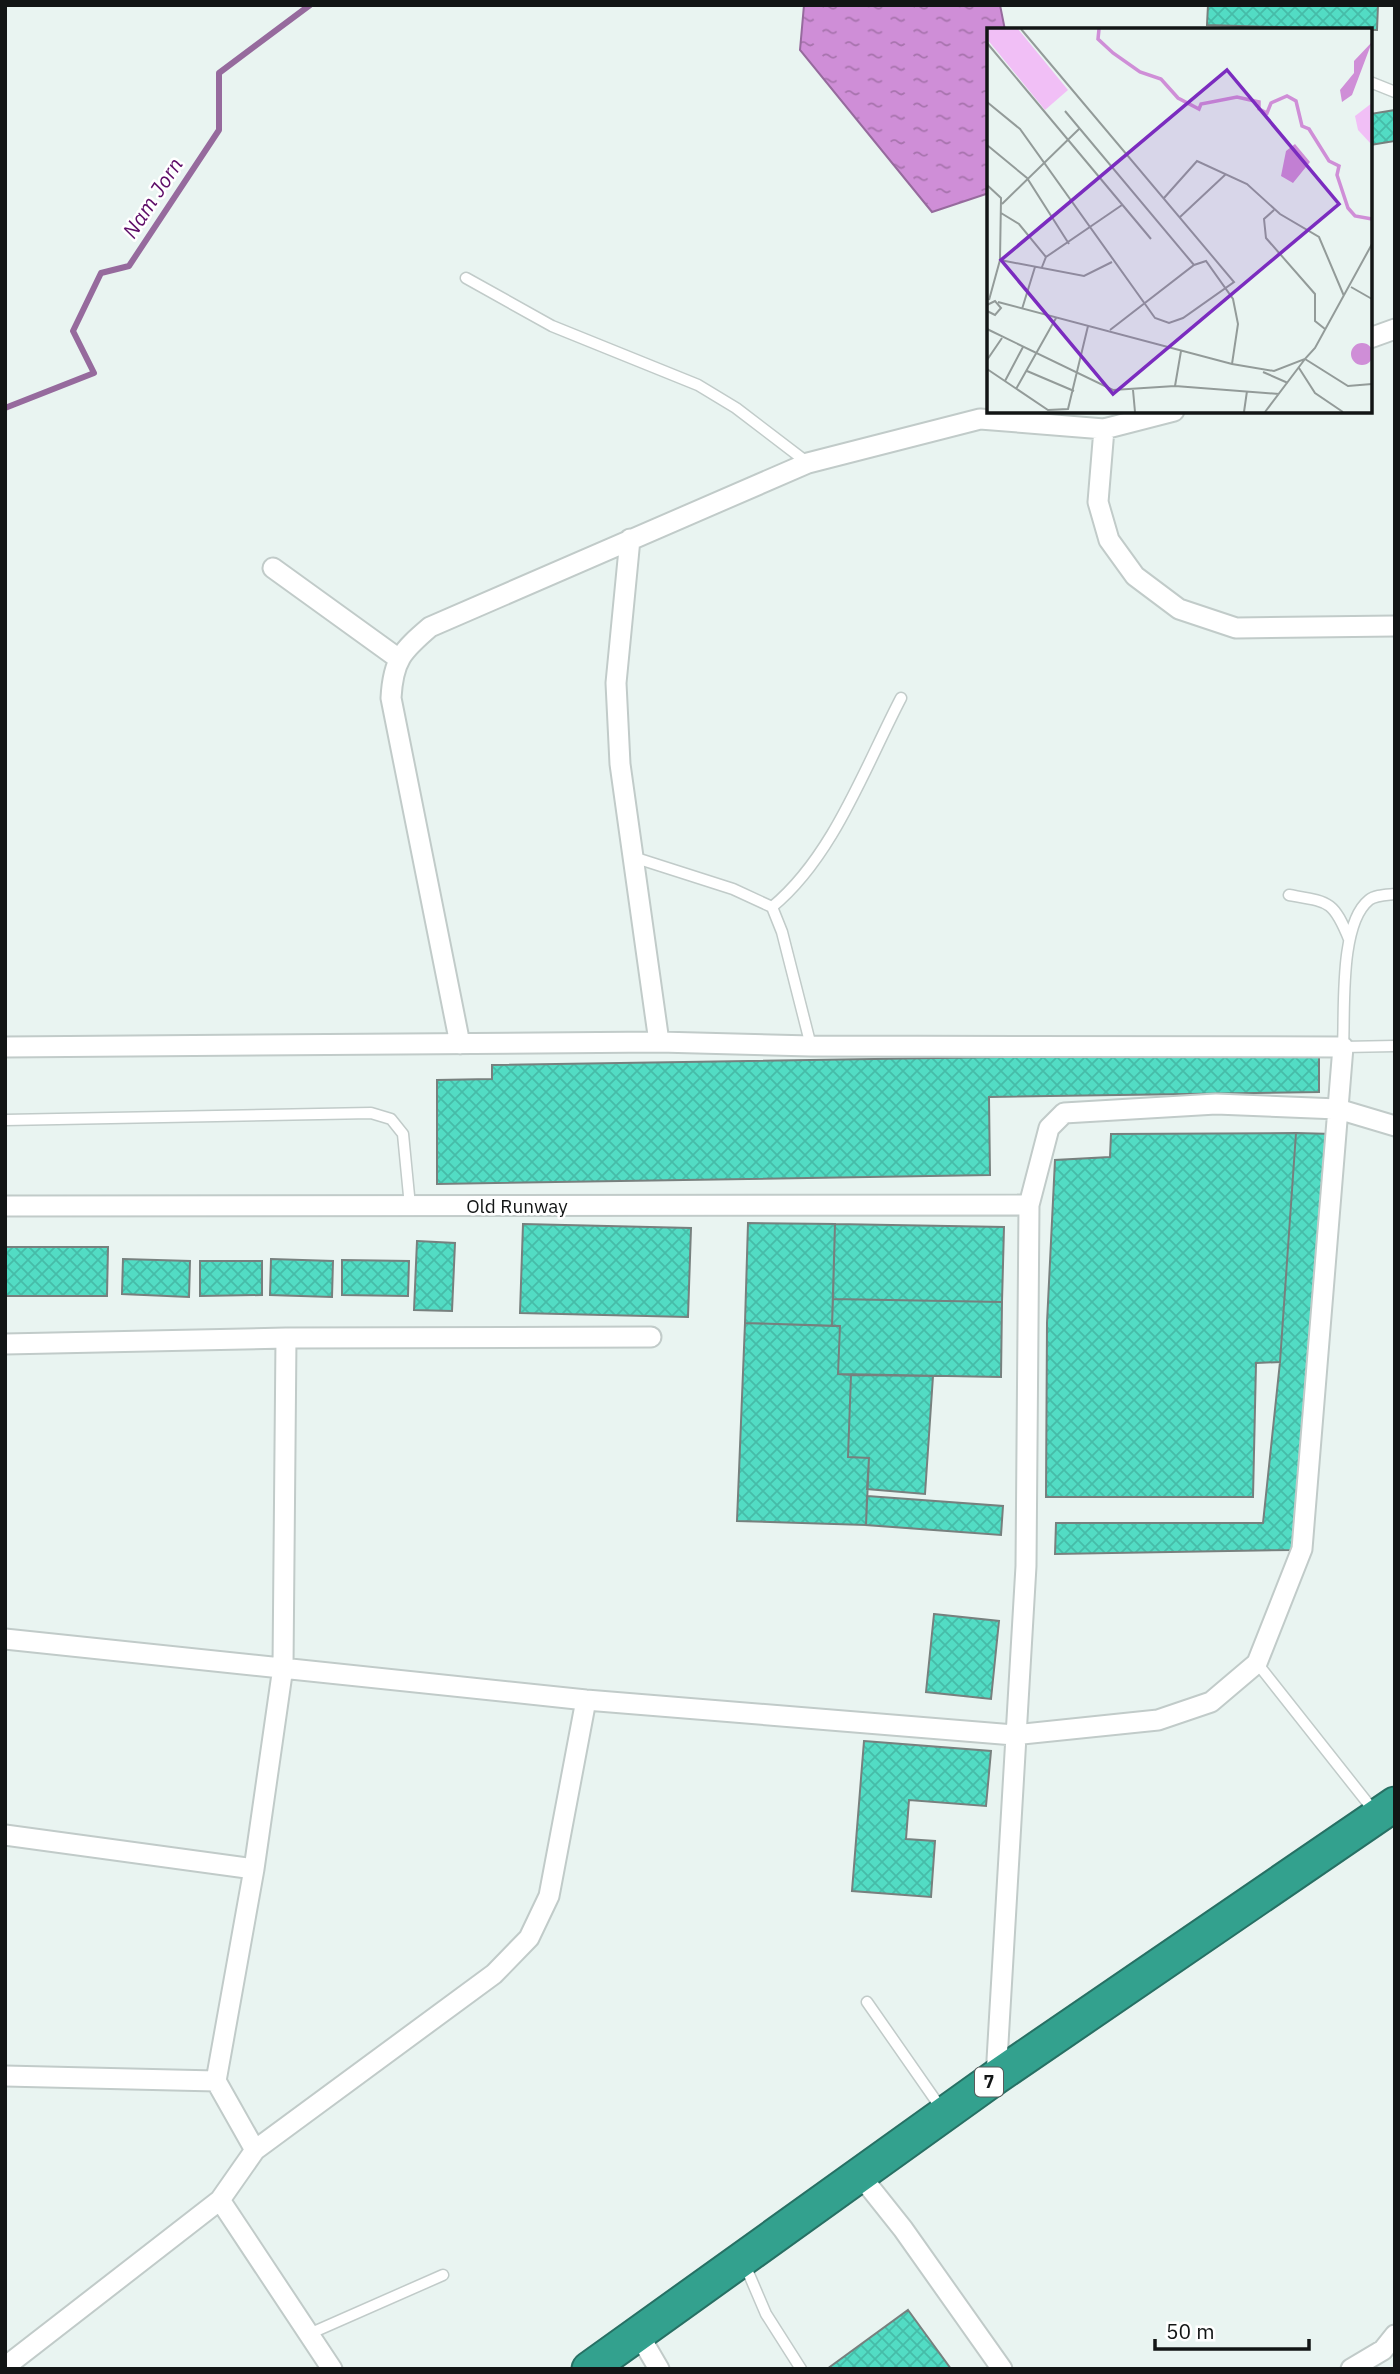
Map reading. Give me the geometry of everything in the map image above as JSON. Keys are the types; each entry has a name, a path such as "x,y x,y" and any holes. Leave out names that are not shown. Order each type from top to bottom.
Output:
{"highway":[{"name":"7","path":"589,2369 996,2077 1390,1809"}],"street":[{"path":"1372,337 1395,329"},
{"path":"460,1044 391,698 392,672 404,650 430,627 808,463 980,419 1104,429 1166,413"},
{"path":"1104,429 1098,502 1109,540 1135,576 1179,608 1236,628 1395,626"},
{"path":"630,538 616,682 620,764 659,1042"},
{"path":"273,568 399,659"},
{"path":"5,1047 659,1042 811,1046 1343,1047 1302,1549 1257,1663 1211,1702 1158,1720 1014,1735 586,1700 5,1639"},
{"path":"996,2077 1026,1566 1029,1205 1049,1128 1064,1114 1216,1104 1338,1109 1395,1126"},
{"name":"Old Runway","path":"5,1206 1029,1205"},
{"path":"5,1344 286,1338 651,1337"},
{"path":"255,2150 216,2081 254,1869 283,1667 286,1338"},
{"path":"5,2367 220,2200 255,2150 494,1974 529,1938 549,1896 586,1700"},
{"path":"5,1835 254,1869"},
{"path":"5,2076 216,2081"},
{"path":"860,2175 903,2229 1002,2369"},
{"path":"220,2200 331,2369"},
{"path":"638,2333 659,2369"},
{"path":"1352,2369 1383,2350 1395,2335"}],"lane":[{"path":"1372,83 1395,93"},
{"path":"466,278 552,327 698,385 736,408 808,463"},
{"path":"772,907 793,890 820,855 901,698"},
{"path":"631,856 733,889 772,907 782,932 811,1046"},
{"path":"1395,894 1371,898 1358,911 1349,940 1343,1047 1395,1046"},
{"path":"1289,895 1321,901 1335,908 1349,940"},
{"path":"5,1120 371,1112 391,1119 403,1134 410,1206"},
{"path":"1257,1663 1390,1809"},
{"path":"867,2002 945,2114"},
{"path":"742,2258 766,2314 801,2369"},
{"path":"309,2334 443,2275"}],"water":[{"path":"804,5 1000,5 1005,28 987,28 987,194 932,212 800,50"}],"building":[{"path":"1208,5 1378,5 1377,30 1207,25"},
{"path":"1395,110 1395,141 1372,145 1372,114"},
{"path":"1319,1052 1319,1092 989,1097 990,1175 437,1184 437,1080 492,1079 492,1065"},
{"path":"1296,1133 1280,1362 1256,1363 1253,1497 1046,1497 1047,1323 1055,1160 1110,1157 1111,1134"},
{"path":"1296,1133 1333,1134 1292,1550 1055,1554 1056,1523 1263,1523 1280,1362"},
{"path":"748,1223 835,1224 832,1326 745,1323"},
{"path":"523,1224 691,1228 688,1317 520,1313"},
{"path":"835,1224 1004,1227 1002,1302 833,1299"},
{"path":"417,1241 455,1243 452,1311 414,1310"},
{"path":"5,1247 108,1247 107,1296 5,1296"},
{"path":"123,1259 190,1261 189,1297 122,1294"},
{"path":"271,1259 333,1261 332,1297 270,1295"},
{"path":"342,1260 409,1261 408,1296 342,1295"},
{"path":"200,1261 262,1261 262,1295 200,1296"},
{"path":"833,1299 1002,1302 1001,1377 838,1374 840,1326 832,1326"},
{"path":"745,1323 840,1326 838,1374 851,1375 848,1457 869,1458 866,1525 737,1521"},
{"path":"851,1375 933,1376 925,1494 867,1489 869,1458 848,1457"},
{"path":"867,1496 1003,1506 1001,1535 866,1525"},
{"path":"934,1614 999,1621 991,1699 926,1692"},
{"path":"864,1741 991,1751 986,1806 909,1800 906,1839 935,1841 931,1897 852,1891"},
{"path":"908,2310 951,2369 827,2369"}],"waterway":[{"name":"Nam Jorn","path":"5,408 94,373 73,331 101,273 129,266 219,130 219,73 310,5"}]}
